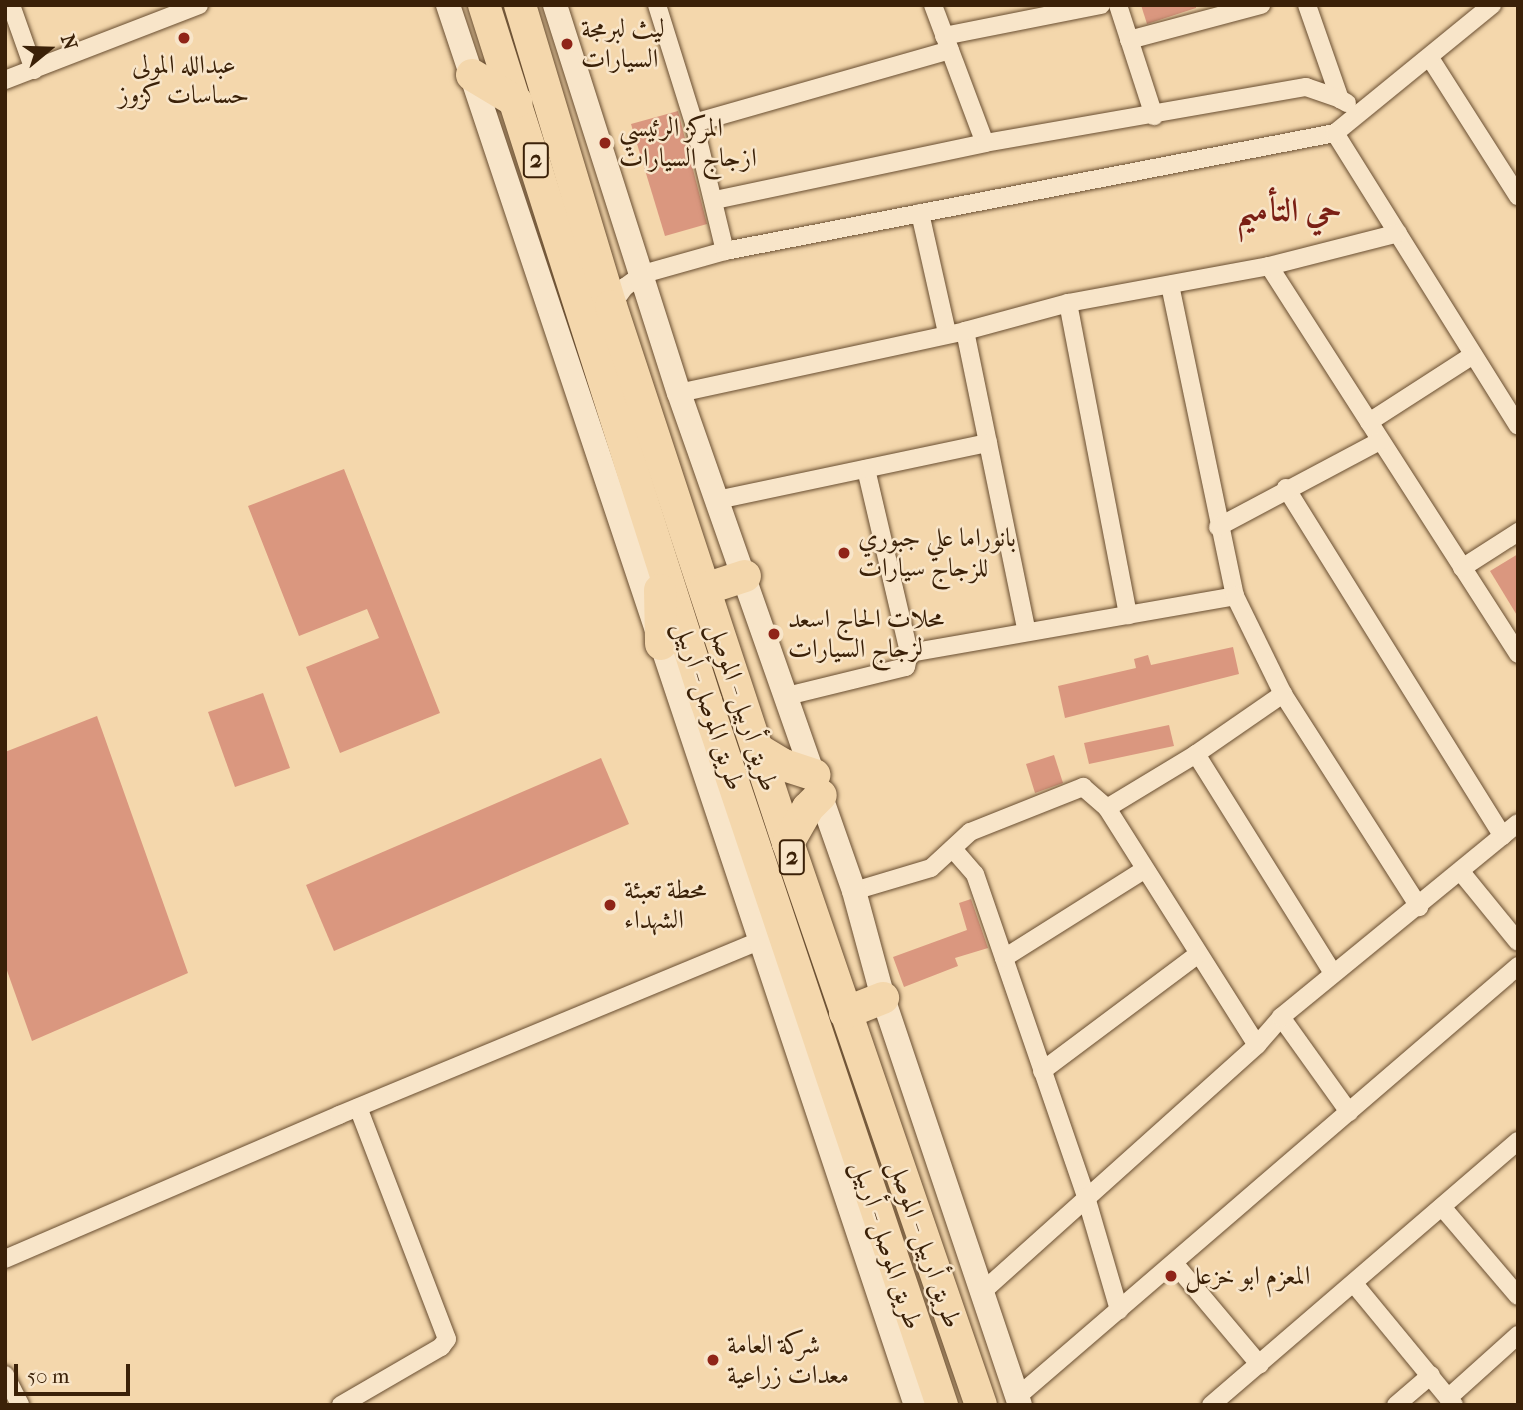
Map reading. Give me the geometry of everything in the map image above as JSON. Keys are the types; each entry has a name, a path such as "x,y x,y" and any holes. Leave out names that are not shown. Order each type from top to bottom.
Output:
{"highway":[{"name":"طريق الموصل - أربيل","path":"484,5 517,102 598,311 660,557 847,1164 942,1405"},
{"name":"طريق أربيل - الموصل","path":"520,5 598,311 705,589 845,1013 981,1405"},
{"path":"472,75 517,102"},
{"path":"660,557 661,645"},
{"path":"705,589 745,576"},
{"path":"757,749 818,785 788,843"},
{"path":"845,1013 883,998"}],"main road":[{"path":"448,5 760,941 847,1164 916,1405"},
{"path":"555,5 680,393 854,891 883,998 1019,1401"}],"street":[{"path":"11,5 34,70"},
{"path":"5,80 199,5"},
{"path":"657,5 694,123 715,200 725,251"},
{"path":"933,5 985,143"},
{"path":"694,123 947,43 1101,5"},
{"path":"1118,5 1154,116"},
{"path":"1129,40 1261,5"},
{"path":"1307,5 1340,99"},
{"path":"598,311 643,274 725,251 1335,133 1359,110 1430,58 1492,5"},
{"path":"1430,58 1518,196"},
{"path":"715,200 985,143 1154,116 1306,87 1340,99 1359,110"},
{"path":"1335,133 1518,426"},
{"path":"920,213 947,333"},
{"path":"680,393 965,331 1068,303 1269,266 1398,233"},
{"path":"1269,266 1518,654"},
{"path":"1170,285 1218,527 1235,596 1283,694 1419,907"},
{"path":"1068,303 1128,614"},
{"path":"965,331 1027,632"},
{"path":"1368,422 1474,355"},
{"path":"1218,527 1286,488 1380,440"},
{"path":"717,500 988,443"},
{"path":"787,696 906,667 909,653 866,469"},
{"path":"1286,488 1503,836"},
{"path":"1462,568 1518,532"},
{"path":"909,653 1235,596"},
{"path":"1107,808 1196,754 1283,694"},
{"path":"1196,754 1333,973"},
{"path":"854,891 931,868 970,832 1083,787 1107,808 1197,955 1257,1045"},
{"path":"982,1292 1257,1045 1282,1017 1518,823"},
{"path":"953,849 975,874 1086,1197 1119,1310"},
{"path":"1004,958 1144,870"},
{"path":"1461,872 1518,942"},
{"path":"5,1259 358,1107 760,941"},
{"path":"1042,1071 1197,955"},
{"path":"1019,1401 1119,1310 1518,966"},
{"path":"1282,1017 1349,1112"},
{"path":"341,1405 441,1347 447,1339 358,1107"},
{"path":"1211,1405 1355,1285 1518,1141"},
{"path":"1442,1207 1518,1296"},
{"path":"1174,1263 1260,1365"},
{"path":"1355,1285 1451,1401 1518,1335"},
{"path":"5,1375 16,1404"},
{"path":"1396,1405 1431,1375"}],"building":[{"path":"1141,5 1196,5 1196,8 1147,24"},
{"path":"678,111 707,224 665,236 631,124"},
{"path":"344,469 440,713 340,753 306,667 379,638 367,609 299,636 248,506"},
{"path":"1518,554 1518,617 1490,571"},
{"path":"1233,647 1239,674 1065,718 1058,686 1136,668 1134,659 1148,655 1151,665"},
{"path":"263,693 290,768 235,787 208,712"},
{"path":"97,716 188,973 32,1041 5,965 5,752"},
{"path":"1169,725 1174,746 1089,764 1084,743"},
{"path":"1054,755 1063,783 1035,793 1026,764"},
{"path":"601,758 629,824 334,951 306,885"},
{"path":"971,899 988,948 955,958 958,966 904,987 893,957 967,930 959,903"}],"place":[{"name":"عبدالله المولى حساسات كزوز","path":"184,38"},
{"name":"ليث لبرمجة السيارات","path":"567,44"},
{"name":"المركز الرئيسي ازجاج السيارات","path":"605,143"},
{"name":"بانوراما علي جبوري للزجاج سيارات","path":"844,553"},
{"name":"محلات الحاج اسعد لزجاج السيارات","path":"774,634"},
{"name":"محطة تعبئة الشهداء","path":"610,905"},
{"name":"المعزم ابو خزعل","path":"1171,1276"},
{"name":"شركة العامة معدات زراعية","path":"713,1360"}],"district":[{"name":"حي التأميم","path":"1289,211"}]}
